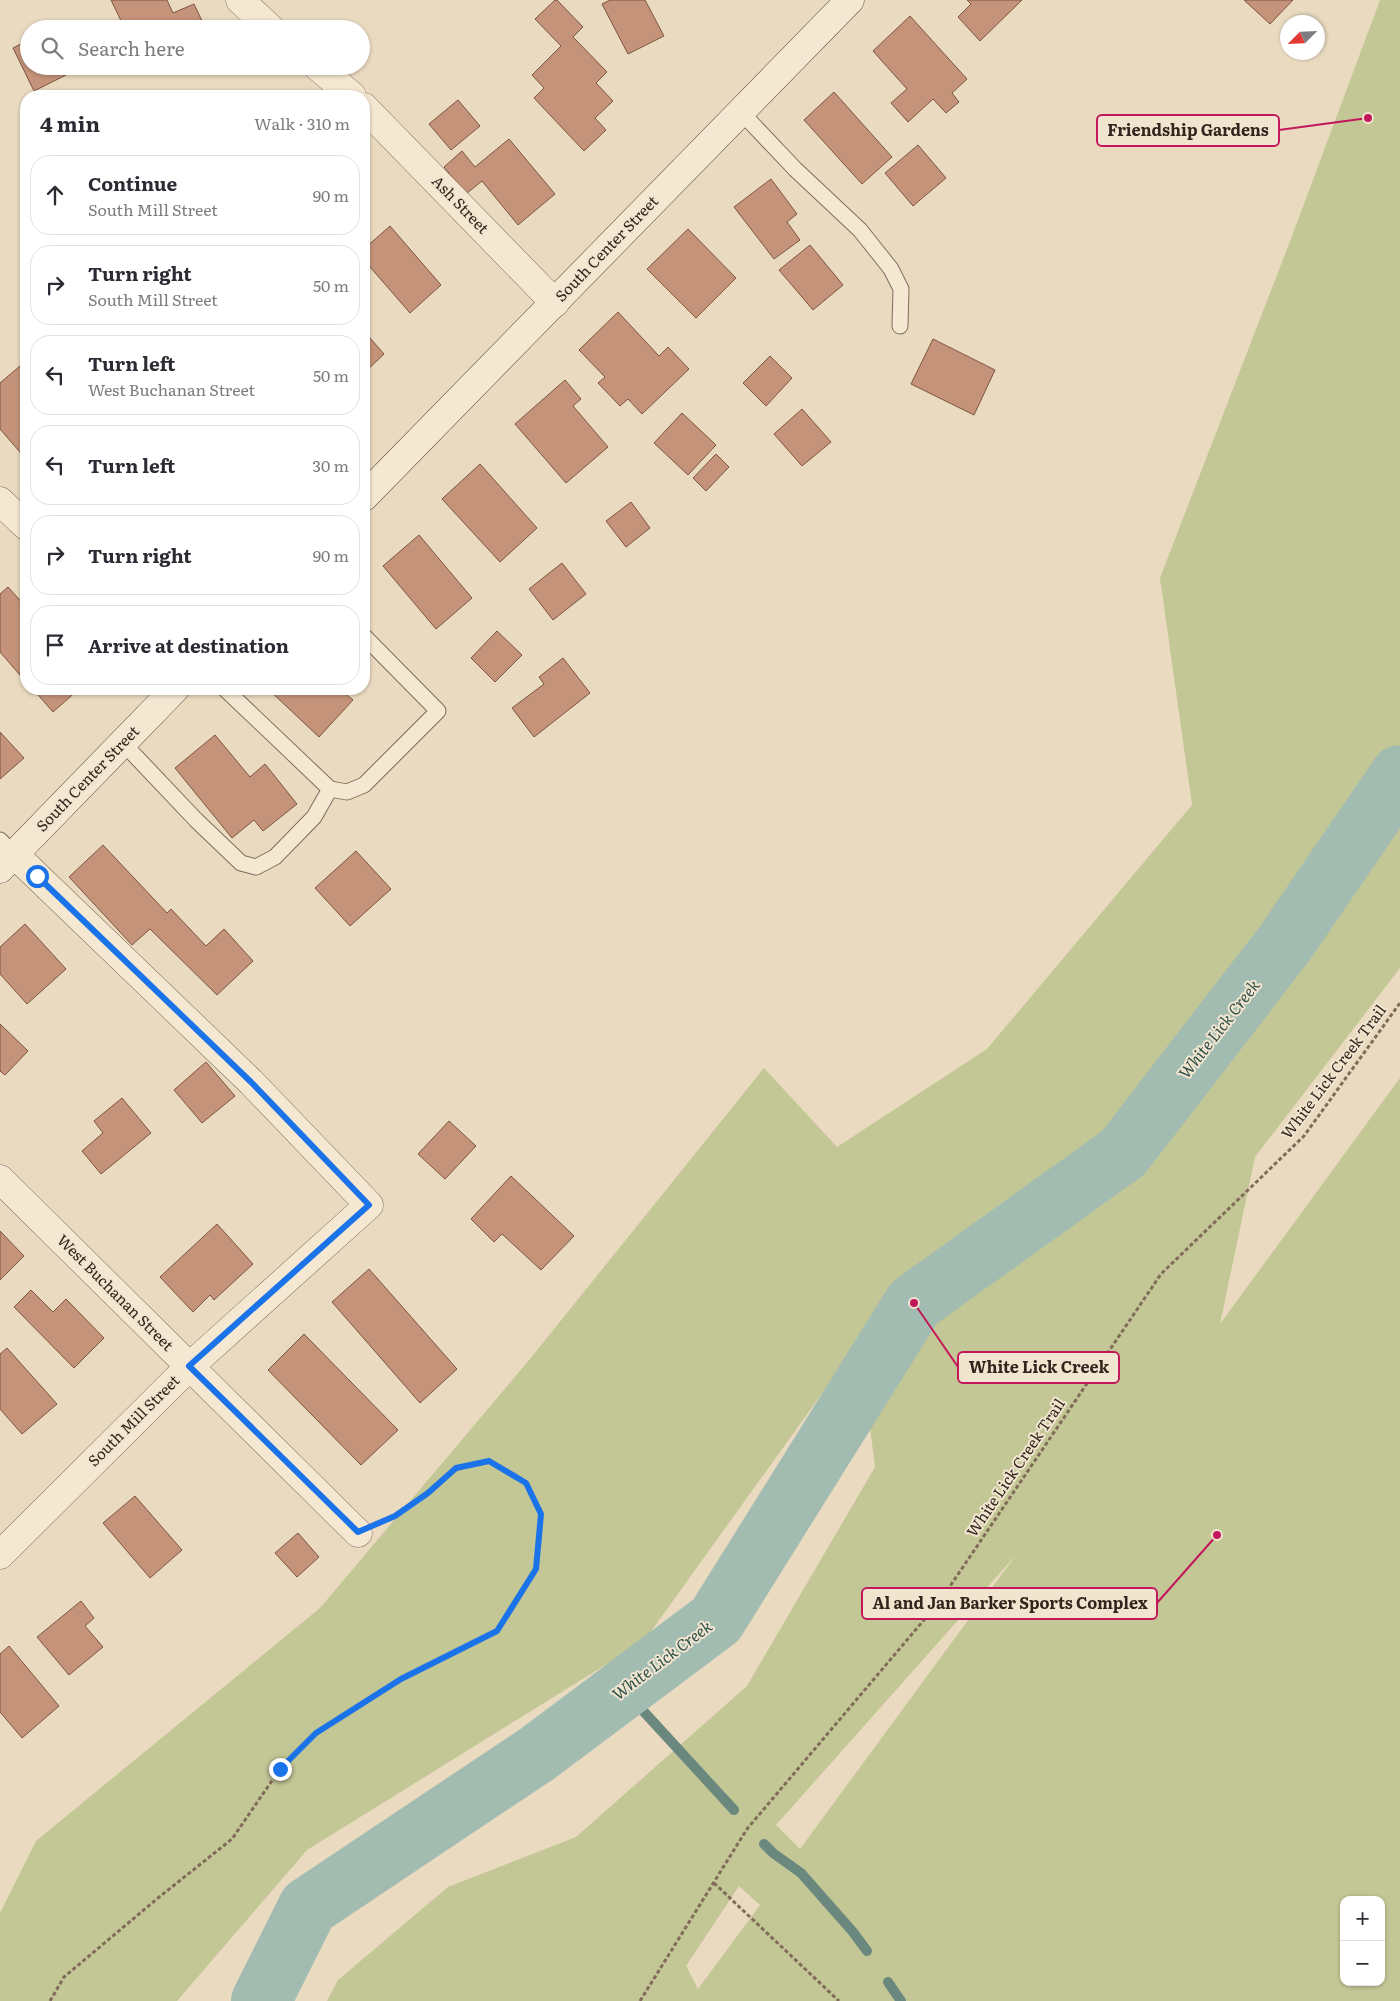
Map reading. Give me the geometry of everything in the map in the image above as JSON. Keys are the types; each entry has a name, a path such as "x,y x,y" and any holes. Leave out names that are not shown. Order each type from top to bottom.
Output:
{"street":[{"path":"240,0 261,20"},
{"name":"South Center Street","path":"370,491 850,0"},
{"path":"328,75 345,90"},
{"name":"Ash Street","path":"370,113 555,303"},
{"path":"1,503 20,520"},
{"name":"South Center Street","path":"5,855 123,743 169,695"},
{"name":"South Mill Street","path":"2,1548 189,1366 369,1205 251,1082 5,855"},
{"name":"West Buchanan Street","path":"0,1179 358,1532"}],"lane":[{"path":"741,112 796,169 860,230 892,269 901,289 900,326"},
{"path":"231,695 330,790 347,792 364,785 438,711 370,642"},
{"path":"123,743 196,820 241,863 256,867 275,857 314,817 330,790"}],"path":[{"name":"White Lick Creek Trail","path":"640,2001 748,1829 940,1601 1161,1274 1304,1136 1400,1003"},
{"path":"50,2001 64,1978 232,1838 280,1769 316,1733 401,1679 497,1631 536,1569 541,1514 526,1483 489,1461 456,1468 428,1493 395,1516 358,1532"},
{"path":"714,1883 839,2001"}],"green space":[{"path":"1380,0 1400,0 1400,968 1255,1157 1220,1324 1400,1078 1400,2001 327,2001 338,1980 448,1887 576,1837 747,1686 875,1467 859,1342 644,1641 307,1850 177,2001 0,2001 0,1913 36,1841 320,1608 530,1359 764,1068 837,1147 987,1049 1192,805 1160,578 1292,236","holes":["1016,1555 800,1849 776,1825","739,1886 760,1905 698,1989 686,1966"]}],"building":[{"path":"111,0 167,0 173,13 194,4 202,20 121,20"},
{"path":"555,0 583,27 573,37 607,72 596,83 613,101 595,118 606,130 584,151 534,98 544,88 532,75 561,46 535,19"},
{"path":"610,0 645,0 664,36 628,54 602,4"},
{"path":"967,0 1022,0 980,41 958,17 971,4"},
{"path":"1244,0 1293,0 1270,24"},
{"path":"910,16 967,79 952,93 959,102 946,113 933,99 908,122 891,103 907,89 873,51"},
{"path":"20,44 20,62 13,48"},
{"path":"26,75 66,75 36,90 34,90"},
{"path":"834,92 892,157 862,184 804,120"},
{"path":"458,100 480,126 451,150 429,124"},
{"path":"509,139 555,194 518,225 482,181 466,194 444,167 462,151 475,167"},
{"path":"918,145 946,178 913,206 885,173"},
{"path":"771,179 797,214 787,222 800,240 774,259 734,207"},
{"path":"390,226 441,285 410,313 370,267 370,244"},
{"path":"688,229 736,278 696,318 647,269"},
{"path":"810,245 843,285 813,310 779,270"},
{"path":"618,312 659,356 668,347 689,369 642,414 628,399 620,406 598,383 605,377 579,350"},
{"path":"370,338 384,354 370,367"},
{"path":"933,339 995,370 974,415 911,384"},
{"path":"770,356 792,378 766,406 743,383"},
{"path":"20,366 20,452 0,429 0,383"},
{"path":"565,380 581,399 573,406 608,447 566,483 515,424"},
{"path":"802,409 831,442 802,466 774,434"},
{"path":"682,413 716,445 688,475 654,443"},
{"path":"716,454 729,467 706,491 693,478"},
{"path":"480,464 537,528 500,562 442,499"},
{"path":"631,502 650,528 626,547 606,521"},
{"path":"419,535 472,598 436,629 383,566"},
{"path":"562,563 586,594 553,620 529,589"},
{"path":"8,587 20,600 20,675 0,652 0,594"},
{"path":"497,631 522,655 495,682 471,658"},
{"path":"563,658 590,693 534,737 512,708 544,684 539,677"},
{"path":"38,695 72,695 53,712"},
{"path":"274,695 347,695 353,700 319,737"},
{"path":"0,732 24,758 0,779"},
{"path":"215,735 250,777 265,764 297,804 263,831 254,820 232,838 175,768"},
{"path":"103,845 167,913 171,909 206,946 224,929 253,961 217,995 150,929 132,945 69,877"},
{"path":"356,851 391,889 350,926 315,888"},
{"path":"25,924 66,969 27,1004 0,974 0,947"},
{"path":"0,1024 28,1051 5,1075 0,1071"},
{"path":"206,1062 235,1096 202,1123 174,1090"},
{"path":"122,1098 151,1133 101,1174 82,1151 103,1133 94,1121"},
{"path":"449,1121 476,1146 445,1179 418,1154"},
{"path":"511,1176 574,1236 541,1270 502,1234 494,1242 471,1219"},
{"path":"217,1224 253,1264 214,1300 210,1295 193,1312 160,1277"},
{"path":"0,1231 24,1256 0,1280"},
{"path":"369,1269 457,1369 420,1403 332,1302"},
{"path":"31,1290 53,1312 66,1299 104,1338 74,1368 14,1307"},
{"path":"304,1334 398,1430 361,1465 268,1370"},
{"path":"7,1348 57,1404 22,1434 0,1409 0,1354"},
{"path":"135,1496 182,1550 150,1578 103,1523"},
{"path":"298,1533 319,1557 297,1577 275,1553"},
{"path":"81,1601 94,1618 85,1626 103,1647 69,1675 37,1637"},
{"path":"9,1646 59,1706 22,1738 0,1712 0,1654"}],"waterway":[{"name":"White Lick Creek","path":"261,2001 308,1907 537,1754 716,1620 914,1303 1123,1153 1285,943 1400,775"},
{"path":"623,1689 734,1810"},
{"path":"764,1844 773,1853 801,1873 853,1932 867,1951"},
{"path":"888,1982 901,2001"}],"place":[{"name":"Friendship Gardens","path":"1368,118"},
{"name":"White Lick Creek","path":"914,1303"},
{"name":"Al and Jan Barker Sports Complex","path":"1217,1535"}],"route":[{"path":"37,876 251,1082 369,1205 189,1366 358,1532 395,1516 428,1493 456,1468 489,1461 526,1483 541,1514 536,1569 497,1631 401,1679 316,1733 280,1769"}]}
